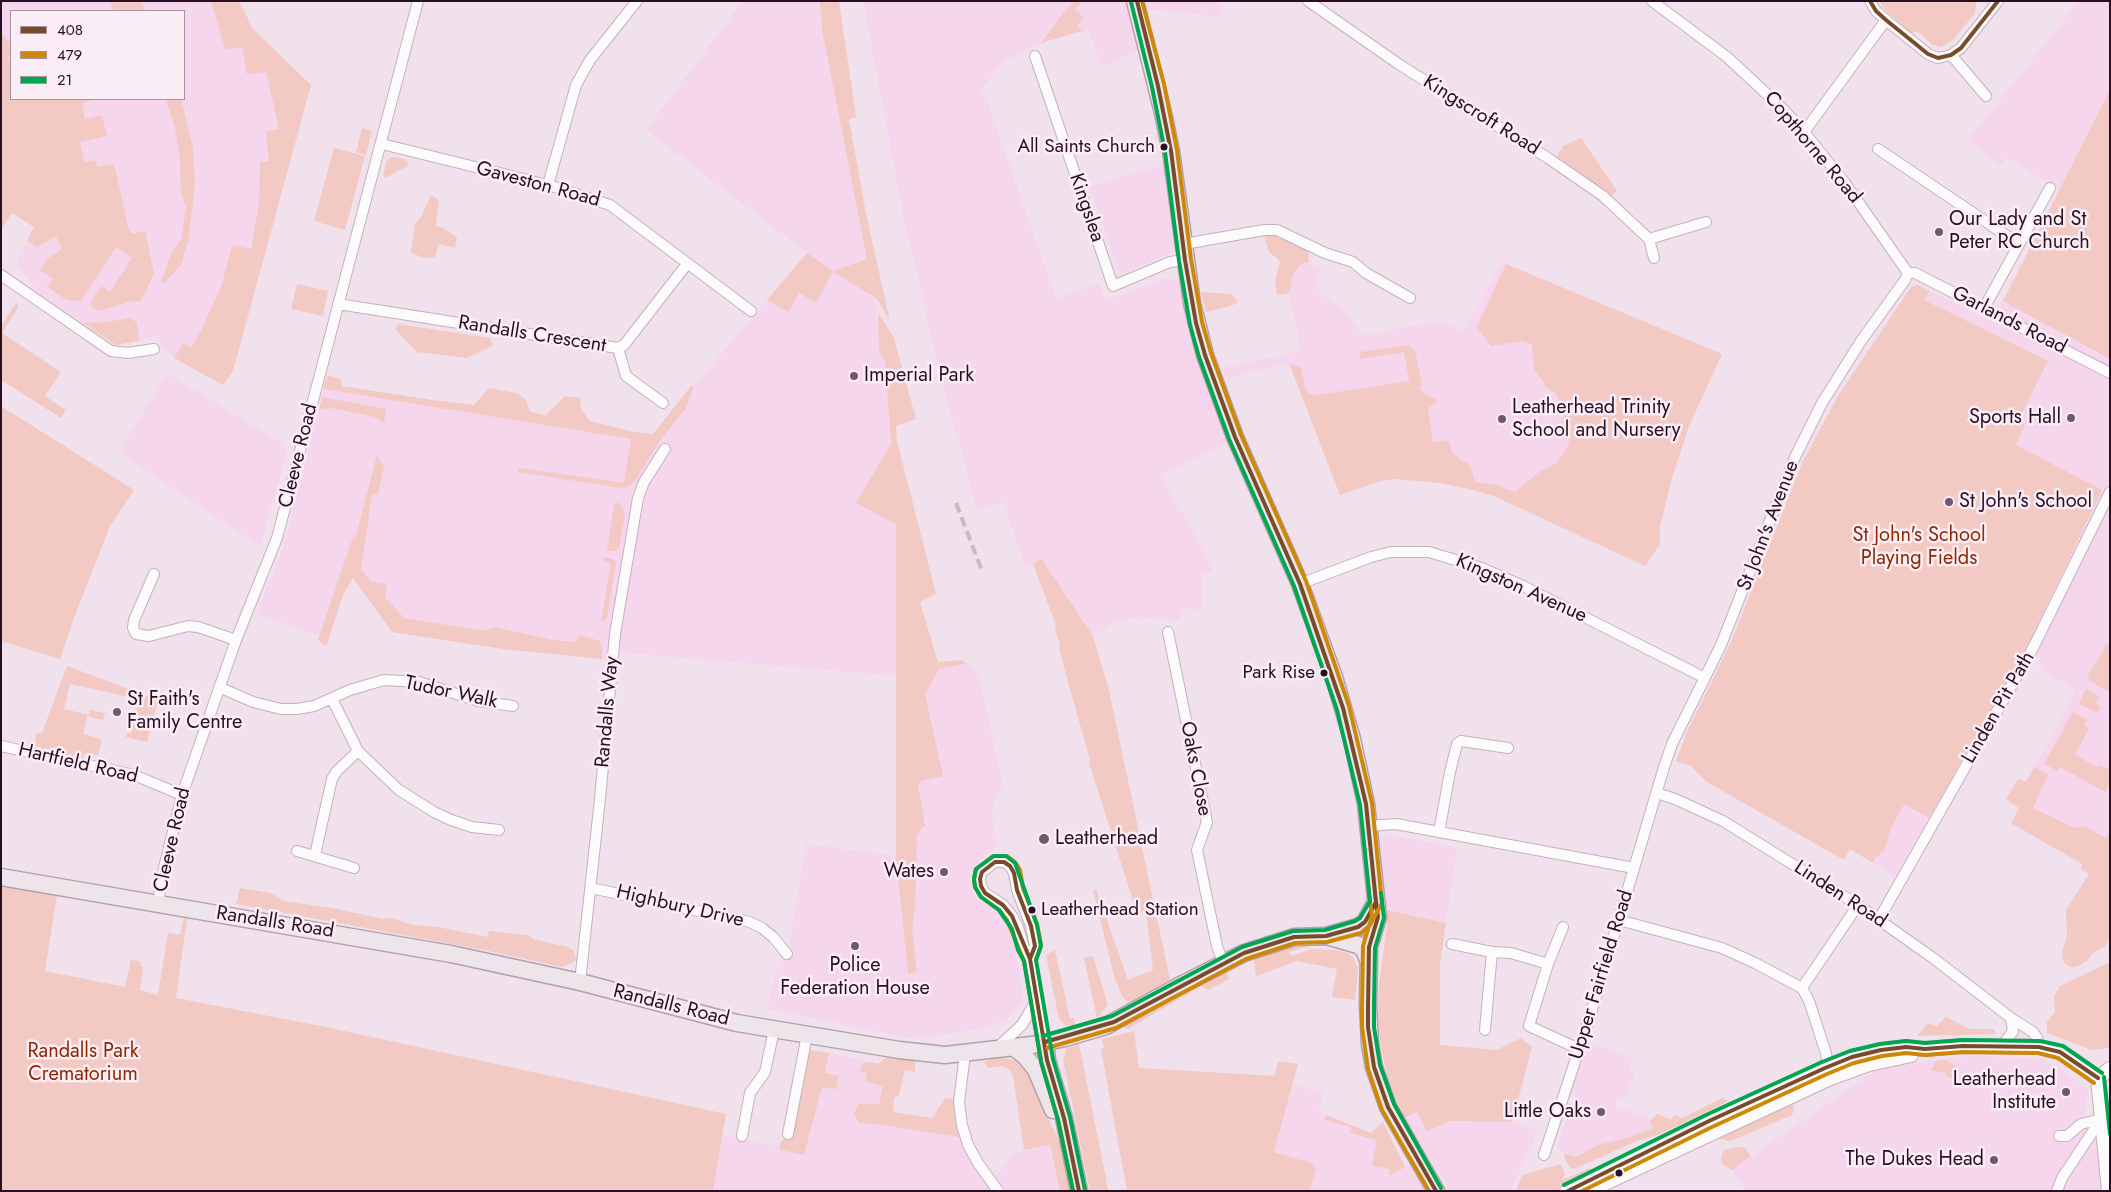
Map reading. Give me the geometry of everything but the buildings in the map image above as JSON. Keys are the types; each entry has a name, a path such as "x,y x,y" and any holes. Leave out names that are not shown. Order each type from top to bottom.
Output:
{"main road":[{"path":"1136,2 1164,113 1192,303 1205,355 1236,437 1300,584 1334,677 1360,773 1369,826 1378,917 1369,947 1368,960 1368,1026 1374,1067 1388,1106 1436,1191"},
{"name":"Randalls Road","path":"1,877 451,954 580,982 737,1023 927,1054 965,1054 1045,1042 1114,1022 1223,963 1294,937 1326,936 1358,927 1365,922 1376,902"},
{"name":"Randalls Road","path":"1326,936 1358,945 1364,950 1368,960"},
{"path":"1045,1042 1047,1060 1069,1138 1079,1191"},
{"path":"1567,1191 1709,1121 1852,1057 1881,1050 1906,1047 2003,1045 2039,1047 2064,1055 2098,1078 2109,1191"},
{"path":"1013,1047 1025,1056 1036,1070 1057,1120 1069,1138"},
{"path":"1588,1191 1828,1078 1869,1064 1911,1054 1925,1048"},
{"path":"2098,1078 2110,1069"}],"street":[{"name":"Cleeve Road","path":"159,903 161,879 182,794 236,640 277,538 418,1"},
{"name":"Kingscroft Road","path":"1308,1 1400,65 1548,158 1603,196 1649,239"},
{"name":"Copthorne Road","path":"1652,1 1733,62 1764,89 1804,132 1845,183 1908,273"},
{"path":"1870,1 1876,11 1886,20 1928,54 1938,58 1951,55 1961,48 1998,1"},
{"path":"548,185 576,85 590,60 632,3"},
{"path":"1804,132 1886,20"},
{"path":"1951,55 1986,96"},
{"name":"Kingslea","path":"1035,56 1113,286 1170,262 1184,252"},
{"name":"Gaveston Road","path":"382,144 548,185 610,205 751,311"},
{"path":"1878,149 2019,244"},
{"path":"1984,308 2050,188"},
{"path":"1654,258 1649,239 1706,222"},
{"path":"1184,252 1264,230 1277,230 1325,253 1353,262 1366,273 1410,298"},
{"name":"Randalls Crescent","path":"338,304 618,348 624,345 687,264"},
{"name":"Garlands Road","path":"1908,273 1915,272 2110,373"},
{"name":"St John's Avenue","path":"1657,793 1672,744 1706,678 1743,591 1795,457 1822,403 1861,341 1906,280 1908,273"},
{"path":"1,275 111,351 128,353 154,349"},
{"path":"618,348 626,376 663,403"},
{"name":"Randalls Way","path":"580,982 591,888 615,634 622,590 638,498 644,482 665,449"},
{"name":"Linden Pit Path","path":"1879,919 2034,646 2110,492"},
{"name":"Kingston Avenue","path":"1300,584 1391,552 1429,552 1482,568 1523,586 1706,678"},
{"path":"154,574 134,620 133,628 136,634 149,636 188,626 198,627 236,640"},
{"name":"Oaks Close","path":"1168,632 1207,822 1197,850 1217,946 1223,963"},
{"name":"Tudor Walk","path":"219,687 260,704 281,709 314,706 350,690 384,680 419,682 478,701 513,706"},
{"path":"332,699 358,752 399,790 434,812 472,827 499,830"},
{"path":"1439,832 1450,772 1458,744 1461,741 1508,748"},
{"name":"Hartfield Road","path":"1,746 134,775 182,794"},
{"path":"315,855 332,779 337,771 358,752"},
{"name":"Linden Road","path":"1657,793 1675,799 1723,821 1858,905 1948,969 2011,1018 2036,1034 2039,1047"},
{"name":"Upper Fairfield Road","path":"1544,1155 1579,1049 1657,793"},
{"path":"1369,826 1396,824 1634,868"},
{"path":"297,850 354,868"},
{"path":"1030,959 1034,946 1031,926 1017,890 1014,873 1010,866 1004,862 995,862 982,872 981,886 985,893 1003,905 1018,927 1024,948 1030,959 1045,1042"},
{"name":"Highbury Drive","path":"591,888 750,922 768,933 787,954"},
{"path":"1802,988 1858,905"},
{"path":"1618,920 1722,948 1762,966 1802,988 1809,1001 1826,1052 1825,1068"},
{"path":"1563,927 1548,964 1529,1026 1579,1049"},
{"path":"1452,944 1492,952 1511,953 1548,964"},
{"path":"1485,1030 1492,952"},
{"path":"994,1050 1018,1030 1038,999"},
{"path":"2003,1045 2013,1031 2011,1018"},
{"path":"742,1136 750,1093 765,1072 774,1030"},
{"path":"788,1134 807,1035"},
{"path":"965,1054 959,1102 962,1125 968,1145 998,1191"},
{"path":"2059,1136 2067,1136 2082,1124 2104,1125"},
{"path":"2057,1191 2062,1178 2104,1125"}],"shaded area":[{"path":"1,1 239,1 253,29 311,85 233,371 223,385 174,358 164,349 157,337 116,345 38,292 16,264 34,227 1,206"},
{"path":"743,1 820,1 822,30 867,260 833,272 876,298 879,352 885,361 896,524 897,675 961,660 972,666 980,680 1004,791 997,793 992,814 997,845 976,864 971,871 970,879 973,893 978,900 1001,913 1011,925 1023,994 1022,1001 1011,1016 990,1027 914,1039 768,1009 774,977 789,947 806,844 896,856 897,676 627,653 602,659 503,649 392,632 353,577 341,574 319,636 257,613 283,548 324,389 659,442 686,408 694,386 807,253 646,130"},
{"path":"863,1 1126,1 1140,49 1103,67 1088,31 1072,33 1041,43 1003,62 980,91 986,98 1056,299 1099,283 1106,301 1162,279 1181,281 1185,313 1192,341 1229,441 1161,475 1202,548 1213,572 1202,575 1203,610 1182,607 1179,621 1137,617 1117,621 1093,636 1042,559 1026,568 1003,502 977,509 939,370 902,209"},
{"path":"1146,1 1218,1 1222,17 1146,9"},
{"name":"St John's School Playing Fields","path":"2079,1 2110,1 2110,879 2011,823 2019,808 2006,799 2018,779 2026,782 2076,690 2047,673 2039,658 2025,650 1893,880 1889,873 1851,849 1844,860 1707,782 1691,766 1676,761 1688,730 1732,640 1803,461 1838,396 1911,287 1918,285 1992,322 2059,190 2007,157 2001,165 1967,141"},
{"path":"1165,166 1177,250 1120,275 1090,187 1144,170"},
{"name":"Leatherhead Trinity School and Nursery","path":"1501,262 1722,354 1689,426 1671,481 1660,527 1660,544 1645,566 1494,496 1469,489 1440,483 1396,479 1380,481 1340,495 1289,363 1250,372 1227,380 1223,368 1301,351 1289,293 1293,274 1302,263 1309,263 1321,269 1316,278 1316,287 1321,294 1346,310 1360,332 1367,336 1404,327 1441,322 1464,332"},
{"path":"167,373 281,443 287,453 260,546 119,452"},
{"path":"1387,835 1457,847 1446,923 1383,908 1377,841"},
{"path":"1587,1042 1634,1059 1629,1070 1635,1073 1625,1100 1618,1097 1615,1107 1648,1117 1654,1128 1630,1137 1598,1145 1576,1157 1559,1150 1558,1144 1576,1095 1571,1094"},
{"path":"829,1053 887,1065 875,1124 959,1137 984,1182 998,1175 1013,1154 1050,1145 1060,1191 713,1191 722,1135 779,1146 781,1150 804,1155"},
{"path":"1980,1056 2043,1059 2058,1070 2060,1068 2089,1090 2085,1113 2090,1129 2096,1133 2103,1191 1746,1191 1732,1170 1879,1068 1947,1058"},
{"path":"1293,1085 1323,1093 1318,1112 1371,1133 1383,1122 1405,1167 1410,1164 1426,1191 1310,1191 1316,1167 1274,1152"},
{"path":"1417,1112 1427,1131 1450,1121 1514,1122 1538,1131 1511,1191 1452,1191 1404,1118"}],"green space":[{"path":"112,1 140,1 145,10 113,10 111,6"},
{"path":"211,1 239,1 253,29 311,85 233,371 223,385 174,358 183,343 191,347 201,331 222,284 232,245 251,249 259,204 260,162 269,161 266,132 279,129 266,72 247,74 242,47 225,49"},
{"path":"820,1 839,1 856,117 849,119 866,214 890,321 876,298 833,272 816,303 799,293 788,312 767,300 807,253 833,271 867,259 822,30"},
{"path":"1075,1 1081,3 1075,9 1084,18 1077,25 1082,31 1041,43 1064,12"},
{"path":"1879,1 1976,1 1975,13 1953,40 1941,47 1933,45 1917,31 1912,34 1883,8"},
{"path":"1,34 10,42 10,55 8,58 10,60 10,100 94,100 82,103 85,119 102,115 107,136 80,142 84,162 95,160 98,167 114,164 128,226 132,234 145,231 154,274 141,301 129,302 99,311 92,308 91,302 101,286 110,292 132,258 116,247 81,301 67,300 47,287 53,279 40,270 47,259 62,249 56,236 37,247 27,241 34,227 12,213 1,229"},
{"path":"2110,90 2110,359 2003,301"},
{"path":"166,100 181,100 193,148 195,185 188,242 181,265 163,284 161,282 172,251 181,240 186,207 181,192 180,160 175,128"},
{"path":"362,128 372,131 366,155 356,152"},
{"path":"1581,138 1617,191 1611,196 1557,156 1563,146"},
{"path":"334,148 365,156 345,230 314,221"},
{"path":"392,157 405,159 409,165 385,178 383,175 387,160"},
{"path":"431,195 439,200 436,226 444,228 457,238 455,248 439,244 435,258 425,258 411,253 415,224 421,217"},
{"path":"1272,235 1308,250 1309,263 1302,263 1293,274 1289,293 1277,295 1275,282 1280,261 1269,252 1264,236"},
{"name":"Leatherhead Trinity School and Nursery","path":"1506,264 1722,354 1689,426 1671,481 1660,527 1660,544 1645,566 1494,496 1469,489 1440,483 1396,479 1380,481 1340,495 1289,363 1301,368 1305,388 1310,394 1318,395 1409,381 1404,352 1359,359 1361,352 1408,345 1415,350 1422,384 1419,390 1436,400 1437,403 1428,408 1433,442 1449,440 1452,452 1470,465 1475,482 1497,485 1515,492 1539,472 1557,463 1570,443 1562,423 1564,412 1556,393 1545,387 1534,370 1532,344 1522,341 1491,346 1477,327"},
{"path":"297,284 328,291 323,316 291,309"},
{"name":"St John's School Playing Fields","path":"1918,285 1929,291 1924,300 2048,361 2019,419 2025,424 2016,445 2102,490 2025,650 1929,818 1906,805 1903,806 1890,830 1884,851 1876,857 1873,863 1850,849 1844,860 1707,782 1691,766 1676,761 1688,730 1732,640 1803,461 1838,396 1911,287"},
{"path":"1201,292 1231,294 1238,302 1231,306 1206,312"},
{"path":"16,303 19,306 2,333 61,372 45,396 66,410 61,418 1,380 1,326"},
{"path":"878,312 894,338 916,419 896,426 897,441 936,594 920,602 938,662 961,660 967,663 939,669 925,694 943,776 921,781 918,785 925,825 917,835 915,909 912,929 917,972 908,974 896,856 896,524 856,503 891,444 885,361 879,352"},
{"path":"128,318 137,322 139,341 116,345 83,323 108,322"},
{"path":"398,324 490,338 493,346 467,358 417,352 395,329"},
{"path":"328,375 341,379 342,386 474,405 489,388 516,393 526,400 530,412 546,415 565,396 580,398 581,409 590,421 634,432 653,434 691,386 694,386 686,408 659,442 636,480 629,486 621,488 518,472 520,468 624,483 631,439 324,389"},
{"path":"322,397 386,409 384,423 375,417 331,408 319,410"},
{"path":"1,406 134,490 110,526 60,659 1,641"},
{"path":"377,455 384,466 378,495 372,494 361,570 372,582 387,584 385,597 404,618 484,631 494,627 552,640 576,642 579,635 600,641 602,659 503,649 392,632 353,578 343,595 327,644 325,645 318,640 353,537 356,536"},
{"path":"619,502 625,515 619,548 614,551 607,551 614,505"},
{"path":"604,557 613,559 616,563 607,618 601,622 611,563 603,561"},
{"path":"1042,559 1093,636 1109,690 1170,980 1132,1001 1127,1001 1122,996 1114,976 1093,890 1096,889 1128,980 1153,970 1146,912 1137,913 1089,763 1090,760 1059,649 1056,625 1033,564"},
{"path":"2110,644 2110,692 2089,681 2088,676 2106,645"},
{"path":"67,666 158,700 147,742 126,737 127,733 131,734 139,699 70,684 64,709 89,715 90,710 105,713 103,720 87,716 83,734 102,739 98,756 86,753 82,757 35,746 36,734 42,733"},
{"path":"2086,689 2099,697 2096,703 2101,706 2097,713 2079,704"},
{"path":"2073,712 2087,719 2084,725 2089,728 2075,755 2097,767 2099,765 2110,770 2110,782 2105,792 2060,767 2058,771 2044,764"},
{"path":"2034,767 2048,775 2033,808 2074,828 2084,826 2106,838 2110,831 2110,940 2104,947 2094,952 2087,961 2076,967 2070,967 2063,961 2062,952 2067,936 2066,910 2089,874 2081,869 2082,864 2011,823 2019,808 2006,799 2018,779 2026,782"},
{"name":"Randalls Park Crematorium","path":"1,884 57,895 45,971 125,987 131,960 139,961 143,968 140,990 158,995 168,933 180,935 184,918 187,919 176,998 326,1027 726,1114 713,1191 1,1191"},
{"path":"240,888 270,893 284,901 337,909 383,919 392,918 412,925 438,927 488,937 489,931 527,935 536,940 568,947 574,951 576,959 562,967 479,949 236,904"},
{"path":"1387,910 1446,923 1440,965 1440,1045 1497,1050 1521,1038 1532,1047 1512,1122 1450,1121 1427,1131 1417,1112 1404,1118 1389,1083 1380,1042 1378,1016 1379,986"},
{"path":"1328,942 1338,946 1310,946 1288,952 1291,956 1312,949 1348,953 1353,957 1358,968 1355,1000 1332,997 1337,969 1297,961 1256,976 1254,960 1257,956 1301,943"},
{"path":"1055,950 1070,1019 1074,1018 1075,1026 1065,1025 1059,1019 1046,955"},
{"path":"1093,956 1108,1005 1097,1018 1084,958"},
{"path":"2110,962 2110,1048 2092,1050 2047,1033 2047,1022 2055,1012 2054,996 2060,986"},
{"path":"1226,968 1229,979 1208,990 1202,986 1128,1029 1122,1027 1122,1023"},
{"path":"1946,1017 1970,1029 1994,1029 1996,1034 1917,1036 1928,1023 1937,1026"},
{"path":"1134,1031 1139,1068 1275,1076 1278,1061 1298,1064 1274,1152 1311,1163 1316,1168 1310,1191 1127,1191 1101,1049 1104,1048 1102,1039"},
{"path":"1079,1044 1108,1191 1090,1191 1063,1060 1067,1048"},
{"path":"810,1050 829,1053 825,1073 839,1076 836,1089 822,1087 804,1155 781,1150 779,1146 783,1139 791,1139"},
{"path":"889,1055 915,1059 915,1072 905,1070 899,1095 894,1098 893,1112 932,1118 945,1098 954,1099 959,1137 859,1123 854,1114 858,1104 879,1104 883,1086 866,1082 867,1073 860,1072 862,1064 868,1062 878,1064"},
{"path":"997,1056 1021,1062 1033,1077 1032,1083 1061,1146 1069,1191 1060,1191 1050,1145 1024,1150 1013,1076 1010,1070 1002,1066 988,1068 984,1062"},
{"path":"1945,1060 1957,1067 1956,1073 1951,1078 1946,1076 1946,1073 1931,1070 1936,1061"},
{"path":"1722,1098 1729,1101 1658,1135 1637,1141 1574,1169 1569,1167 1564,1156 1565,1153 1576,1157 1598,1145 1630,1137 1653,1128 1650,1121 1657,1114 1672,1120 1674,1115 1682,1118"},
{"path":"1786,1101 1793,1105 1792,1115 1731,1141 1718,1139 1760,1118"},
{"path":"1326,1115 1371,1133 1383,1122 1405,1167 1389,1176 1390,1169 1372,1166 1377,1140 1350,1133 1351,1127 1324,1120"},
{"path":"1744,1147 1751,1156 1732,1170 1722,1164 1721,1156 1725,1150"},
{"path":"1561,1164 1565,1174 1562,1180 1590,1168 1591,1170 1580,1179 1555,1191 1516,1191 1522,1175"}],"railway":[{"path":"956,503 982,571"}],"transit line":[{"name":"408","path":"1045,1042 1114,1022 1244,953 1294,937 1326,936 1358,927 1365,922 1376,902 1366,804 1343,708 1300,584 1235,437 1205,355 1196,323 1185,260 1171,151 1158,86 1137,1"},
{"name":"479","path":"1047,1048 1116,1028 1246,959 1295,943 1327,942 1361,933 1370,925 1382,903 1372,803 1349,706 1306,581 1241,435 1211,353 1202,322 1191,259 1177,150 1164,84 1142,1"},
{"name":"408","path":"1870,1 1876,11 1886,20 1928,54 1938,58 1951,55 1961,48 1998,1"},
{"name":"21","path":"1043,1036 1112,1016 1242,947 1293,931 1325,930 1355,921 1360,918 1370,901 1360,805 1337,710 1294,586 1229,439 1199,357 1190,325 1179,261 1165,152 1152,87 1131,2"},
{"name":"479","path":"1036,960 1041,945 1037,924 1023,888 1020,870 1015,862 1007,856 993,856 976,869 975,887 981,897 999,910 1007,920 1024,961 1041,1061 1058,1120 1073,1191"},
{"name":"21","path":"1041,1061 1024,961 1018,950 1012,929 999,910 981,897 975,887 976,869 994,856 1006,856 1015,863 1037,925 1041,946 1036,960 1053,1059 1070,1117 1085,1190"},
{"name":"408","path":"995,862 1004,862 1010,866 1014,873 1017,890 1031,926 1035,946 1030,959 1012,916 1003,905 985,893 981,886 982,872 995,862"},
{"name":"21","path":"1381,893 1384,918 1375,948 1374,1006 1374,1027 1380,1065 1394,1104 1441,1188"},
{"name":"408","path":"1375,894 1378,917 1369,947 1368,1006 1368,1027 1374,1067 1388,1107 1436,1191"},
{"name":"479","path":"1369,895 1372,916 1363,946 1362,1006 1362,1027 1368,1069 1382,1110 1429,1191"},
{"name":"408","path":"1030,959 1047,1060 1064,1118 1079,1191"},
{"name":"21","path":"1564,1185 1706,1115 1822,1062 1850,1051 1880,1044 1906,1041 1925,1043 1963,1040 2040,1041 2063,1046 2102,1073"},
{"name":"408","path":"1568,1191 1709,1121 1825,1068 1852,1057 1881,1050 1906,1047 1925,1049 1963,1046 2039,1047 2060,1052 2098,1078"},
{"name":"479","path":"1582,1191 1712,1127 1827,1074 1854,1063 1882,1056 1906,1053 1925,1055 1963,1052 2038,1053 2058,1058 2094,1083"},
{"name":"21","path":"1041,1062 1058,1120 1073,1191"},
{"name":"21","path":"2104,1077 2110,1134"}],"place":[{"name":"All Saints Church","path":"1164,147"},
{"name":"Our Lady and St Peter RC Church","path":"1939,232"},
{"name":"Imperial Park","path":"854,376"},
{"name":"Sports Hall","path":"2071,418"},
{"name":"Leatherhead Trinity School and Nursery","path":"1502,419"},
{"name":"St John's School","path":"1949,502"},
{"name":"Park Rise","path":"1324,673"},
{"name":"St Faith's Family Centre","path":"117,712"},
{"name":"Leatherhead","path":"1044,839"},
{"name":"Wates","path":"944,872"},
{"name":"Leatherhead Station","path":"1032,910"},
{"name":"Police Federation House","path":"855,946"},
{"name":"Leatherhead Institute","path":"2066,1092"},
{"name":"Little Oaks","path":"1601,1112"},
{"name":"The Dukes Head","path":"1994,1160"}]}
